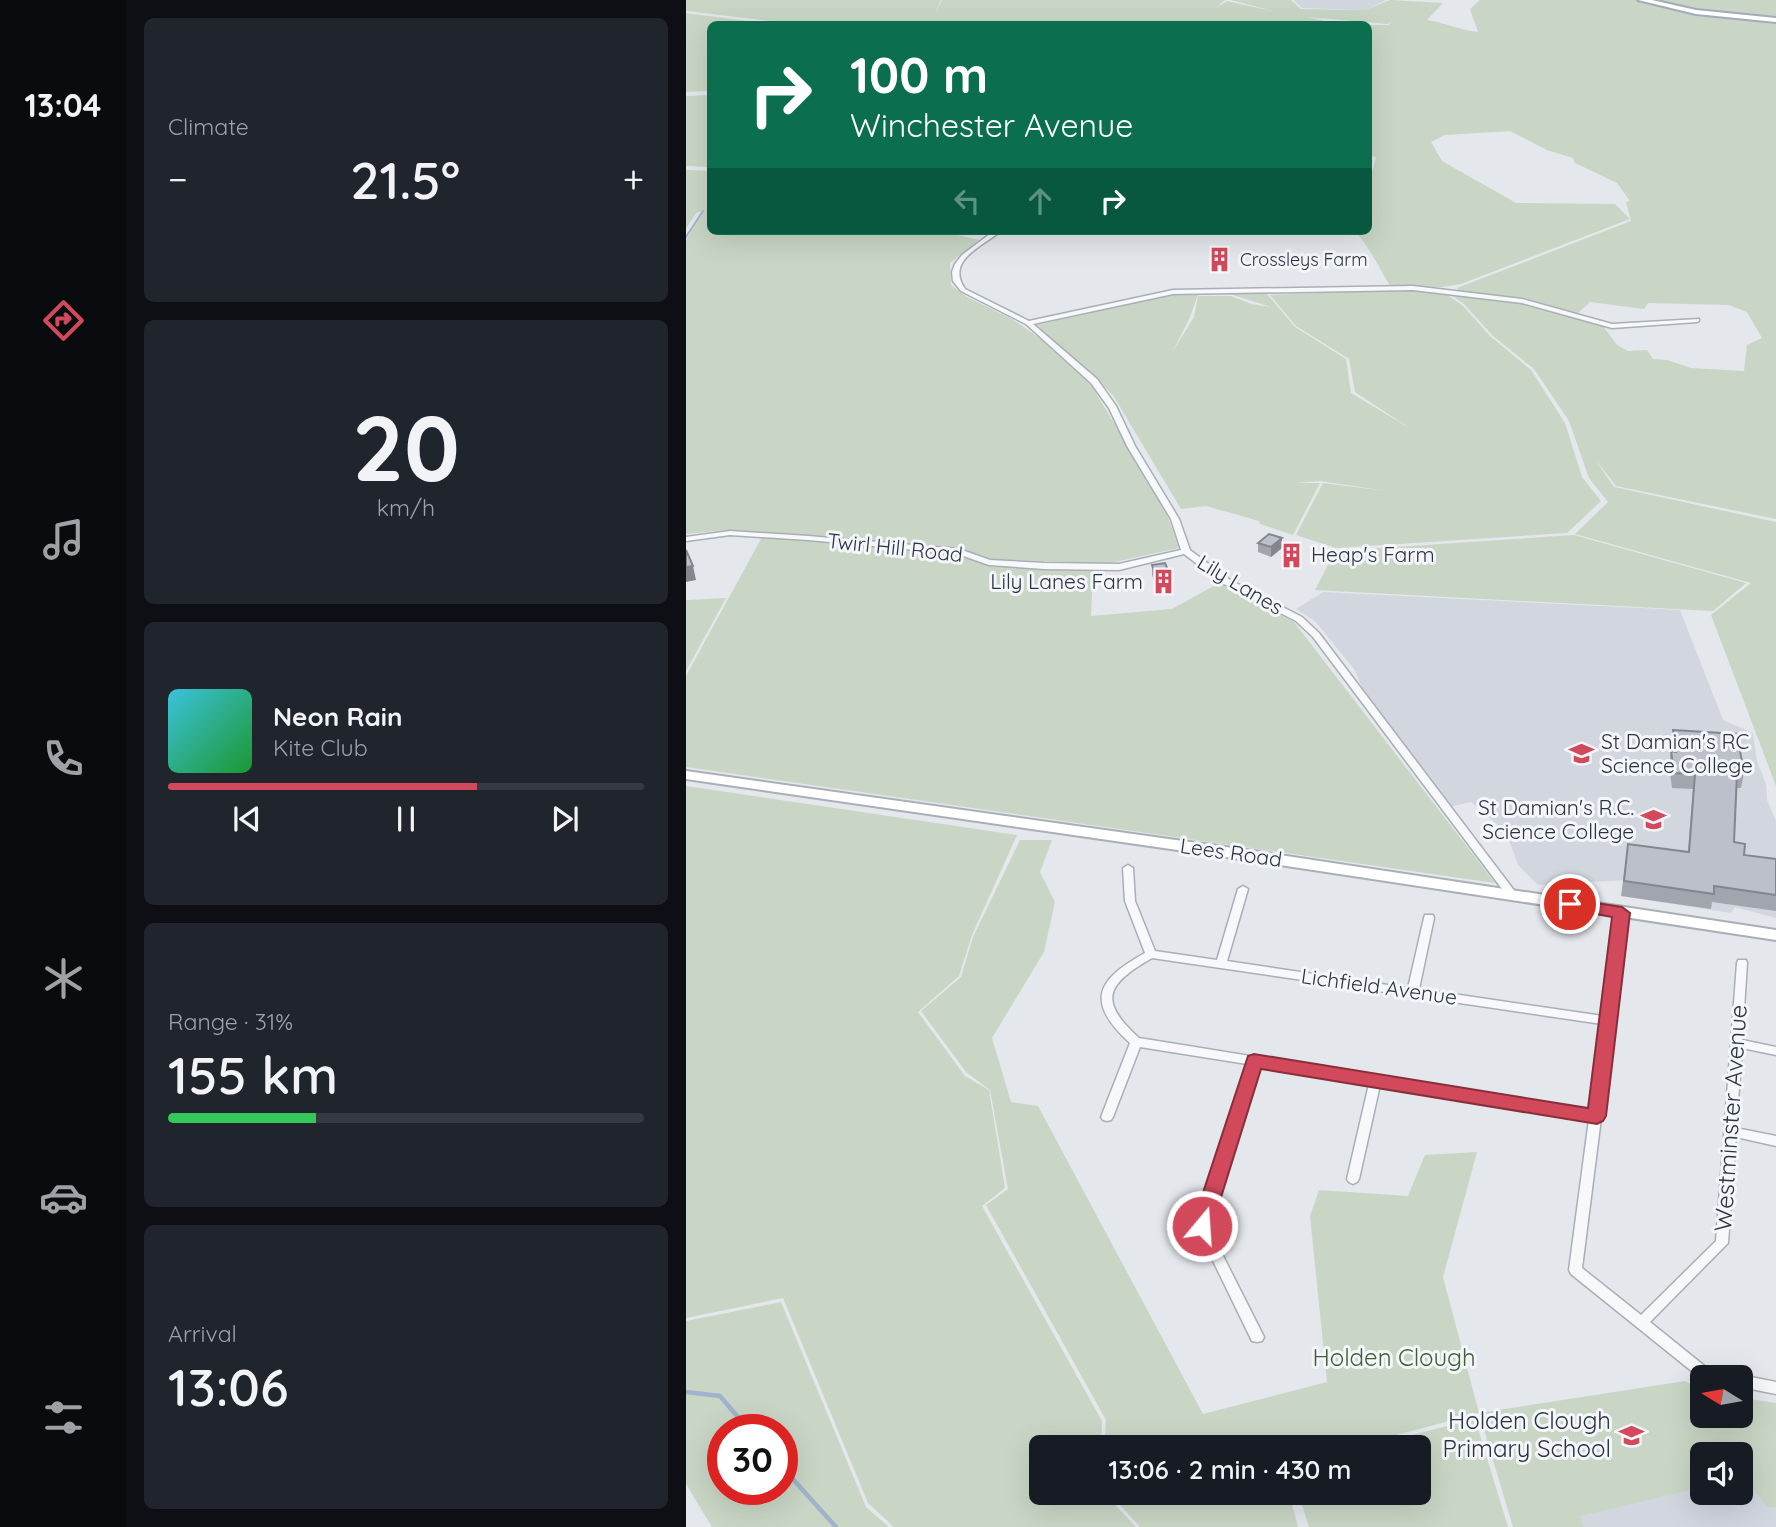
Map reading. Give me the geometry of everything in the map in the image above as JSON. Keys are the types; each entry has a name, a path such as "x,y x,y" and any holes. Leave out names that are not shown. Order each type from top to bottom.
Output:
{"main road":[{"path":"1642,0 1696,12 1776,20"},
{"name":"Lees Road","path":"686,775 1776,935"}],"street":[{"name":"Lily Lanes","path":"993,235 957,263 956,280 963,290 1028,323 1094,381 1113,408 1175,519 1186,551 1227,582 1299,619 1316,635 1512,895"},
{"path":"1028,323 1173,292 1413,288 1511,299 1612,326 1697,320"},
{"name":"Twirl Hill Road","path":"686,539 730,533 808,538 959,552 989,562 1044,566 1119,567 1186,551"},
{"path":"1128,868 1130,901 1151,954 1124,968 1109,985 1105,1004 1115,1026 1136,1042 1597,1116"},
{"path":"1221,964 1243,889"},
{"path":"1622,913 1575,1270 1694,1365"},
{"path":"1413,992 1429,918"},
{"name":"Lichfield Avenue","path":"1151,954 1608,1021"},
{"name":"Westminster Avenue","path":"1641,1323 1722,1243 1742,963"},
{"path":"1107,1117 1136,1042"},
{"path":"1736,1044 1776,1051"},
{"path":"1254,1061 1202,1226 1257,1337"},
{"path":"1353,1179 1375,1081"},
{"path":"1730,1130 1776,1141"},
{"path":"1754,1384 1776,1388"}],"shaded area":[{"path":"1293,0 1386,0 1365,10 1302,8"},
{"name":"St Damian's RC Science College","path":"1323,592 1680,610 1723,720 1753,733 1757,761 1766,784 1767,800 1776,821 1776,918 1735,907 1731,913 1627,897 1628,880 1538,885 1518,865 1507,834 1497,824 1471,802 1449,807 1402,746 1362,687 1354,669 1315,621 1296,609"},
{"path":"1685,1381 1690,1384 1690,1428 1754,1428 1754,1400 1776,1403 1776,1527 1513,1527"}],"green space":[{"path":"686,0 941,0 935,14 942,0 1225,0 1216,8 1227,1 1277,12 1231,0 1291,0 1301,9 1365,10 1390,0 1443,3 1427,20 1478,32 1470,9 1480,0 1634,0 1718,17 1776,22 1776,519 1616,486 1595,459 1614,487 1776,522 1776,786 1711,615 1751,583 1575,534 1608,502 1589,478 1569,421 1534,369 1493,336 1464,304 1448,293 1504,299 1603,326 1617,345 1628,351 1647,350 1653,359 1667,360 1691,368 1744,371 1747,345 1762,338 1747,312 1729,305 1648,303 1644,309 1590,302 1577,314 1520,298 1460,292 1457,288 1631,221 1626,202 1630,201 1617,183 1575,163 1573,158 1547,150 1510,131 1445,135 1431,142 1442,161 1516,203 1615,204 1630,219 1461,284 1442,287 1391,287 1358,235 1372,235 1372,173 1376,157 1372,156 1372,25 1389,25 1391,21 1388,24 1308,17 1324,21 771,21 686,11"},
{"path":"1646,0 1776,0 1776,18 1702,11"},
{"path":"686,13 749,21 707,21 707,91 686,92"},
{"path":"707,95 707,167 686,166 686,96"},
{"path":"686,170 707,171 707,235 957,235 979,240 950,263 951,285 967,297 1012,319 1070,359 1091,385 1163,504 1179,548 1110,563 993,560 960,549 884,542 727,530 686,534 686,240 705,210 696,213 686,229"},
{"path":"1417,289 1444,292 1463,306 1490,336 1531,370 1565,423 1582,477 1601,501 1567,533 1336,548 1296,535 1323,483 1387,491 1320,481 1295,483 1320,483 1293,535 1260,524 1259,521 1206,506 1181,509 1113,395 1037,325 1170,295 1198,294 1173,351 1194,317 1198,296 1231,296 1251,304 1271,307 1230,294 1267,294 1295,327 1346,359 1351,393 1411,429 1355,392 1349,359 1296,326 1270,295"},
{"path":"1574,535 1746,583 1713,611 1315,590 1335,551"},
{"path":"762,537 955,554 986,563 1046,570 1093,571 1091,616 1172,609 1219,583 1294,622 1495,883 686,767 686,676"},
{"path":"726,598 686,671 686,600"},
{"path":"686,786 1017,835 972,935 959,976 918,1012 965,1076 989,1090 1005,1188 982,1206 1102,1421 1101,1435 1029,1435 1029,1505 1115,1505 1136,1527 894,1527 868,1503 783,1298 686,1318"},
{"name":"Holden Clough","path":"1020,840 1052,840 1040,872 1055,902 1044,952 992,1038 1011,1102 1038,1106 1203,1414 1327,1382 1310,1216 1319,1190 1408,1196 1425,1155 1477,1152 1443,1277 1479,1413 1397,1435 1105,1435 1106,1420 986,1205 1008,1189 990,1090 966,1072 921,1011 961,977 973,937"},
{"path":"781,1302 866,1507 889,1527 712,1527 686,1484 686,1321"},
{"name":"Holden Clough Primary School","path":"1685,1381 1690,1384 1690,1428 1754,1428 1754,1400 1776,1403 1776,1507 1767,1507 1753,1489 1753,1442 1690,1442 1690,1490 1580,1516 1583,1527 1513,1527 1479,1413"},
{"path":"1475,1419 1508,1527 1309,1527 1302,1505 1431,1505 1431,1435 1412,1435"},
{"path":"1120,1505 1292,1505 1298,1527 1140,1527"}],"building":[{"path":"1269,534 1282,538 1271,547 1258,543"},
{"path":"686,550 693,566 686,567"},
{"path":"1165,563 1172,580 1158,582 1152,565"},
{"path":"1673,730 1737,734 1744,773 1737,773 1734,842 1745,844 1744,855 1776,859 1776,895 1714,886 1714,894 1624,881 1628,844 1689,852 1695,774 1674,773 1671,751 1676,752"}],"waterway":[{"path":"686,237 703,211"},
{"path":"686,1392 720,1396 735,1414"},
{"path":"798,1485 836,1527"}],"place":[{"name":"Crossleys Farm","path":"1220,260"},
{"name":"Heap's Farm","path":"1291,555"},
{"name":"Lily Lanes Farm","path":"1163,582"},
{"name":"St Damian's RC Science College","path":"1581,754"},
{"name":"St Damian's R.C. Science College","path":"1654,820"},
{"name":"Holden Clough Primary School","path":"1631,1435"}],"route":[{"path":"1202,1226 1254,1061 1597,1116 1622,913 1570,904"}]}
